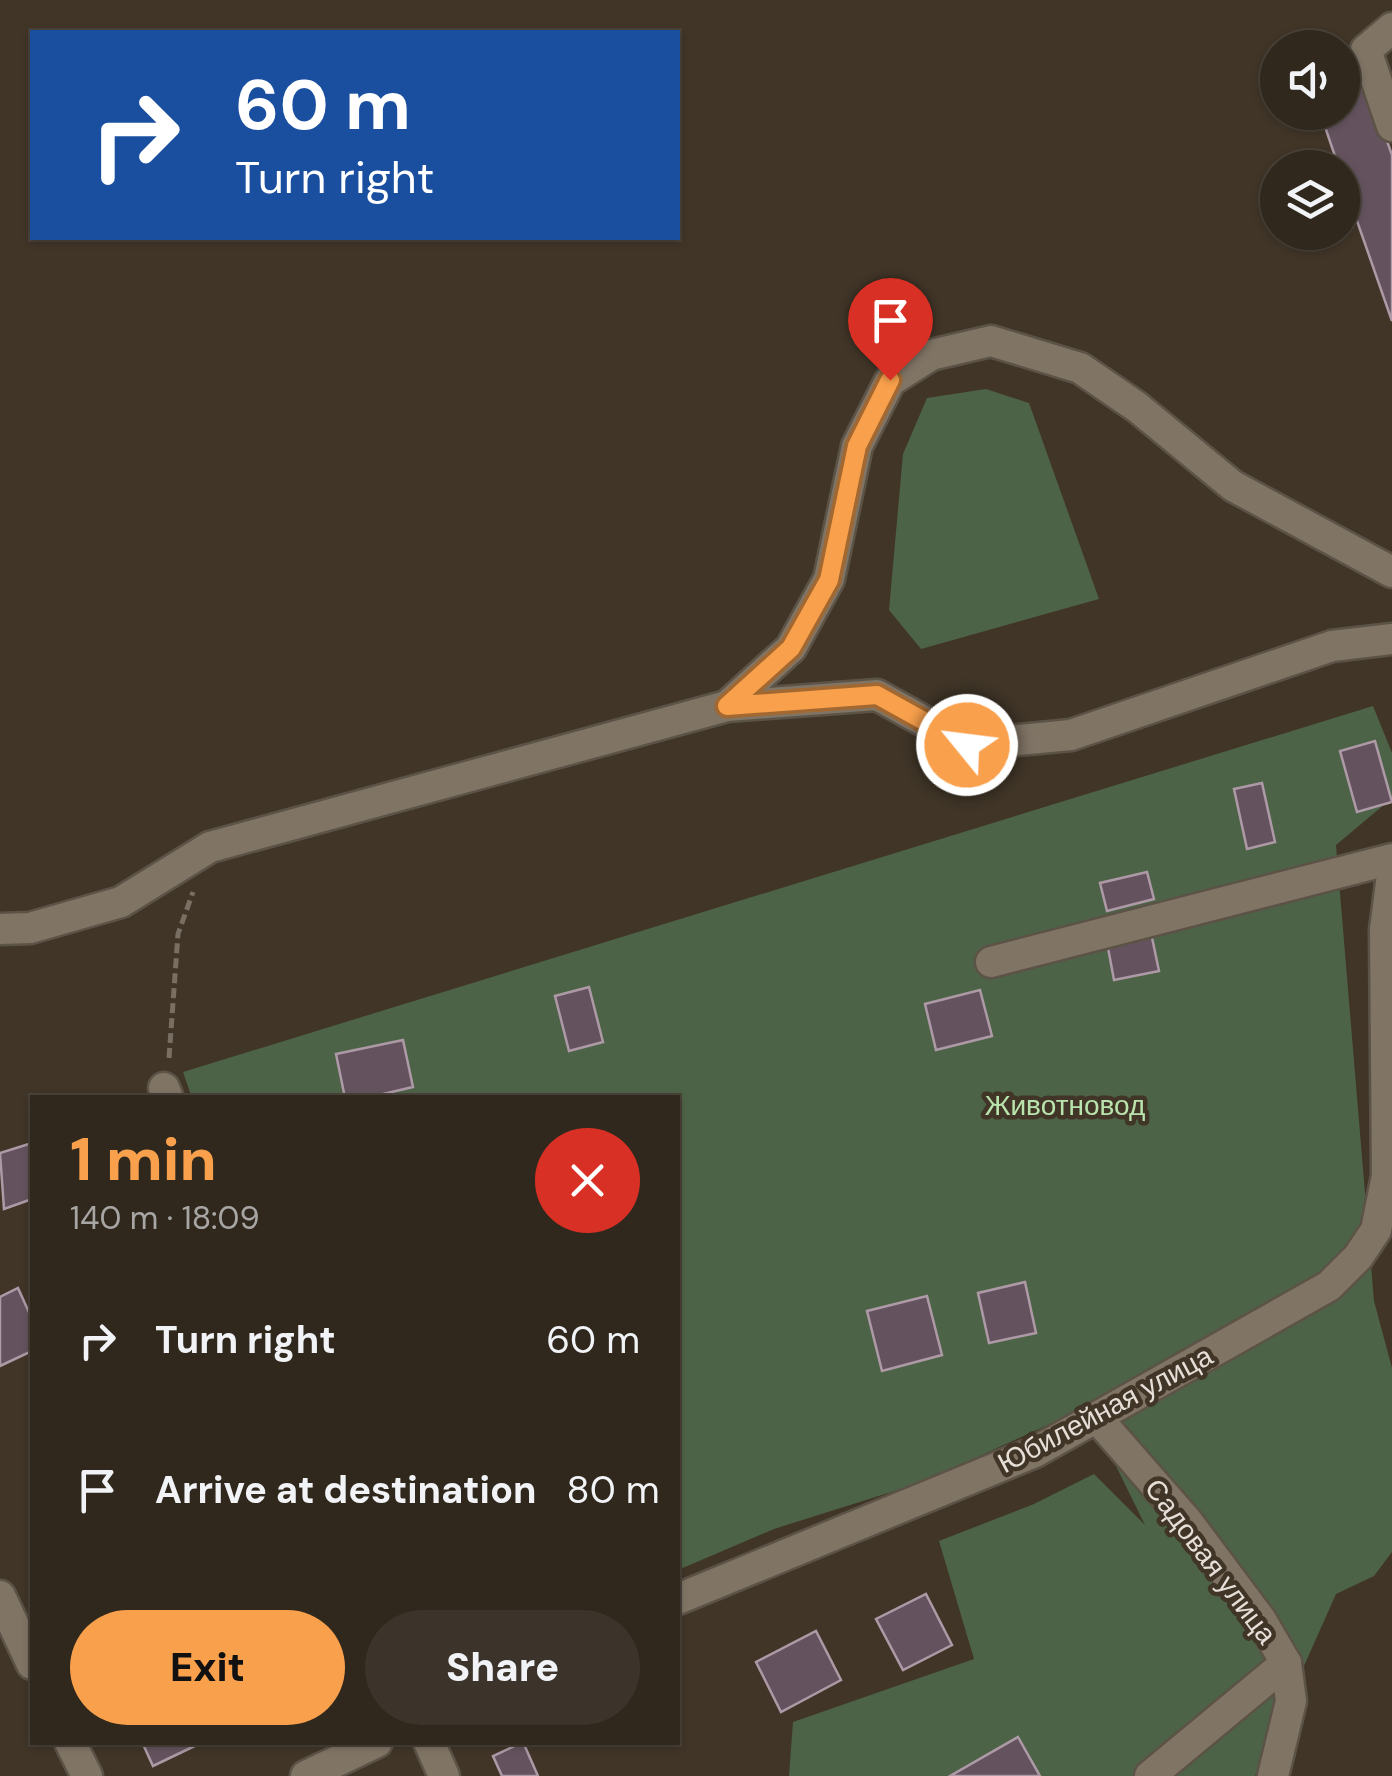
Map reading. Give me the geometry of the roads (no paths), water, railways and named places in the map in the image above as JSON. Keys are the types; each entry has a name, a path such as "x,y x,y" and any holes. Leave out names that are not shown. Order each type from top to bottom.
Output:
{"street":[{"path":"1392,28 1366,50 1392,126"},
{"path":"727,706 791,648 829,580 857,446 890,380 931,354 990,342 1080,368 1137,408 1232,486 1392,572"},
{"path":"0,930 30,928 121,902 210,847 727,706 877,695 967,745 1002,742 1071,735 1332,646 1392,639"},
{"path":"990,962 1392,859"},
{"path":"1383,1227 1387,1176 1386,930 1392,874"},
{"name":"Юбилейная улица","path":"680,1598 1035,1452 1329,1286 1383,1227"},
{"name":"Садовая улица","path":"1097,1418 1187,1522 1261,1620 1286,1663 1291,1701 1272,1776"},
{"path":"0,1596 30,1660"},
{"path":"1150,1776 1286,1663"},
{"path":"71,1745 86,1776"},
{"path":"306,1776 370,1745"},
{"path":"430,1745 444,1776"}],"park label":[{"name":"Животновод","path":"1065,1105"}]}
